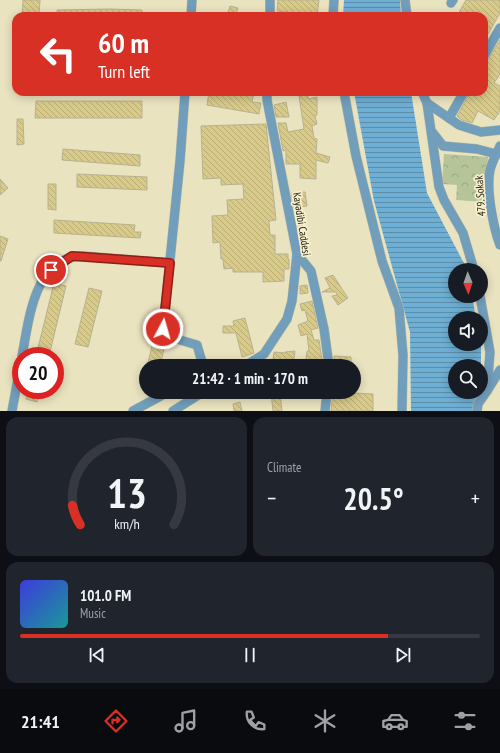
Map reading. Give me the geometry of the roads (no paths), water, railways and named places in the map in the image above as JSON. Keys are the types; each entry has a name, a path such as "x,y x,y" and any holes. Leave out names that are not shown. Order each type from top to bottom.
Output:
{"street":[{"path":"191,12 192,0"},
{"path":"270,0 270,12"},
{"path":"333,12 334,0"},
{"path":"405,0 406,12"},
{"path":"488,49 500,28"},
{"path":"185,96 163,329 170,337 197,345 201,359"},
{"name":"Kayadibi Caddesi","path":"256,359 264,354 287,319 292,301 297,254 268,107 267,96"},
{"path":"345,96 356,156 382,262 399,308 403,355 402,411"},
{"path":"424,96 428,103 438,187 463,233 472,263"},
{"path":"449,118 462,96"},
{"path":"428,103 459,125 481,132 500,130"},
{"path":"432,132 442,146 498,150"},
{"name":"479. Sokak","path":"498,150 490,170 500,245"},
{"path":"297,254 311,271 324,329 328,359"},
{"path":"24,347 29,318 42,280 61,262 72,256 82,256 170,263"},
{"path":"481,303 490,352 488,372"},
{"path":"488,388 500,370"},
{"path":"12,411 14,399"},
{"path":"133,411 155,399"},
{"path":"173,411 192,399"},
{"path":"325,411 326,399"},
{"path":"477,411 478,404 481,399"}],"water":[{"path":"344,0 400,0 401,12 343,12"},
{"path":"355,96 412,96 427,193 464,263 448,263 448,303 473,303 475,311 448,311 448,351 481,351 481,359 448,359 448,399 478,399 475,411 411,411 410,332 374,201"}]}
